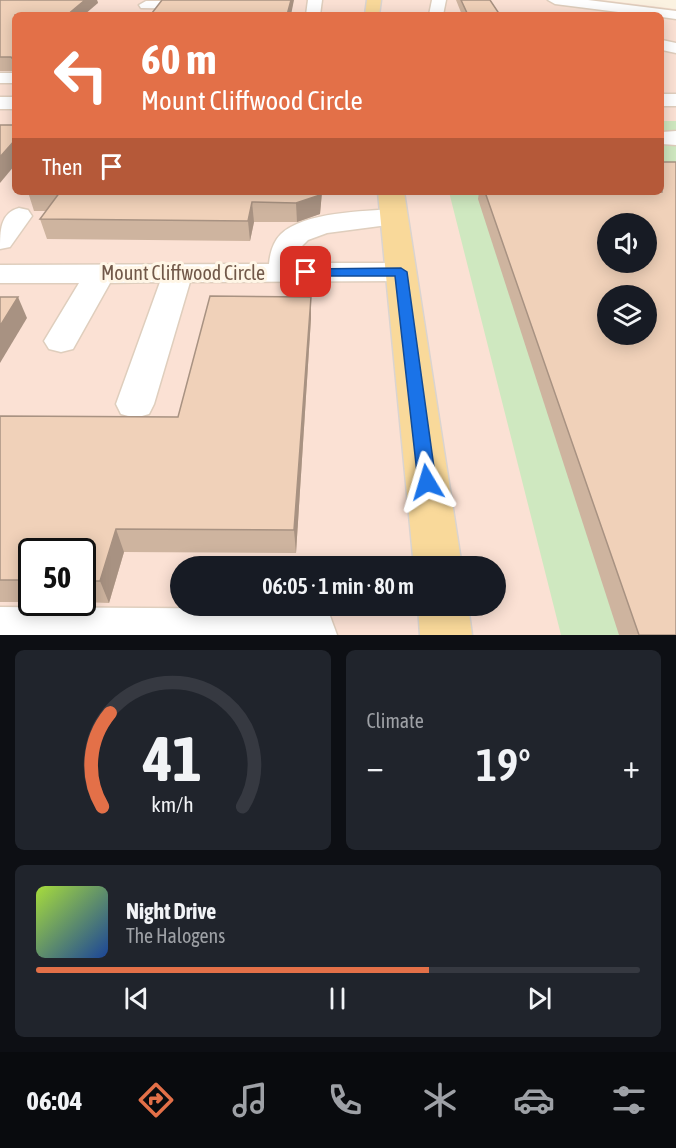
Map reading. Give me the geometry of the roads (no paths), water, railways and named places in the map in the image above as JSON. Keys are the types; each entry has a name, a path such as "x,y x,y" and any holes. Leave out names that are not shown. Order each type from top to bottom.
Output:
{"main road":[{"path":"393,205 437,556"},
{"path":"444,616 446,635"}],"street":[{"path":"555,0 652,12"},
{"path":"144,7 215,5"},
{"path":"282,273 288,242 297,235 393,205"},
{"path":"0,241 19,216"},
{"name":"Mount Cliffwood Circle","path":"0,274 401,272"},
{"path":"135,404 178,273"},
{"path":"61,341 99,274"},
{"path":"0,633 311,635"}]}
